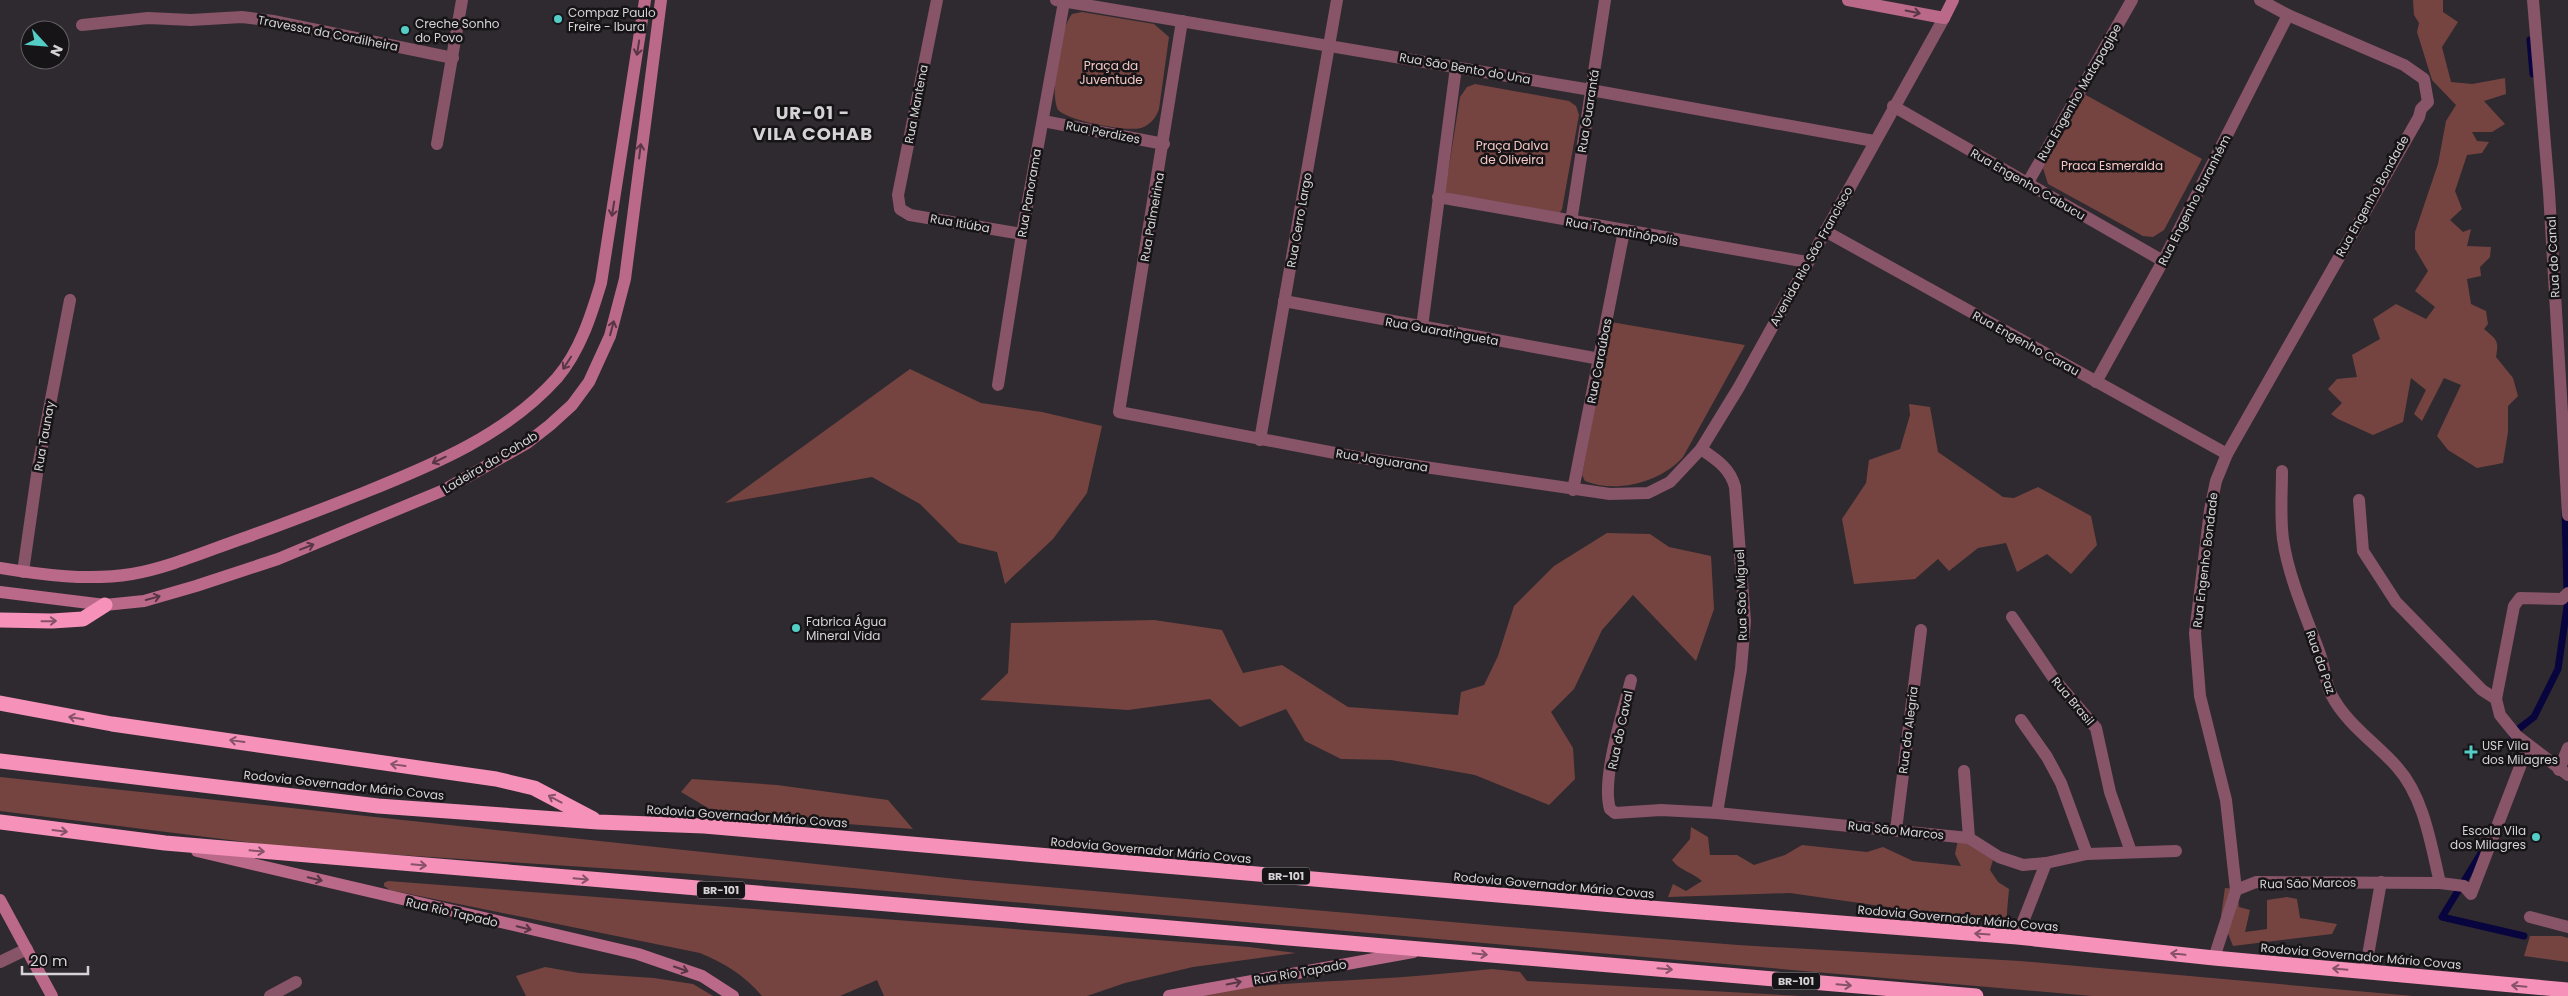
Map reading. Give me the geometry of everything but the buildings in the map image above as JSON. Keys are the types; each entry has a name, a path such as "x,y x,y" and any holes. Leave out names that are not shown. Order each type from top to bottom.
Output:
{"highway":[{"path":"0,620 83,620 105,604"},
{"path":"0,702 112,724 496,779 534,788 598,822"},
{"name":"Rodovia Governador Mário Covas","path":"3,762 378,806 598,822 704,826 1624,906 2017,937 2214,958 2568,990"},
{"name":"BR-101","path":"6,824 165,843 1431,948 1976,996"}],"main road":[{"name":"Ladeira da Cohab","path":"0,568 23,572 107,576 163,566 287,523 424,468 468,446 529,405 566,366 584,333 594,308 601,283 645,0"},
{"name":"Ladeira da Cohab","path":"0,592 105,604 144,601 225,577 278,559 444,490 527,443 572,404 589,382 605,350 625,279 661,0"},
{"path":"1848,0 1944,18"},
{"name":"Avenida Rio São Francisco","path":"1944,18 1953,0"},
{"name":"Rua Rio Tapado","path":"165,843 638,954 702,976 733,996"},
{"path":"0,900 52,996"},
{"name":"Rua Rio Tapado","path":"1169,996 1431,948"}],"street":[{"path":"437,144 462,0"},
{"name":"Rua Mantena","path":"900,208 898,195 937,0"},
{"name":"Rua Cerro Largo","path":"1260,440 1337,0"},
{"name":"Rua Guarantá","path":"1571,222 1606,0"},
{"name":"Rua Engenho Matapagipe","path":"2027,184 2132,0"},
{"path":"2260,0 2288,15"},
{"name":"Rua do Canal","path":"2533,0 2550,192 2568,515"},
{"name":"Rua São Bento do Una","path":"1060,1 1330,45 1874,141"},
{"name":"Rua Panorama","path":"998,385 1060,1"},
{"name":"Rua Engenho Bondade","path":"2214,958 2236,890 2226,800 2200,696 2195,633 2210,510 2216,481 2227,454 2419,117 2421,109 2428,102 2428,91 2424,79 2404,65 2288,15"},
{"name":"Rua Engenho Buranhém","path":"2096,382 2163,261 2288,15"},
{"name":"Travessa da Cordilheira","path":"82,25 148,18 191,20 242,17 273,21 453,58"},
{"name":"Avenida Rio São Francisco","path":"1648,493 1670,482 1702,449 1739,387 1893,106 1944,18"},
{"name":"Rua Palmeirina","path":"1119,412 1164,144 1182,22"},
{"path":"1422,327 1456,67"},
{"name":"Rua Engenho Cabucu","path":"1893,106 2163,261"},
{"name":"Rua Perdizes","path":"1042,121 1164,144"},
{"name":"Rua Tocantinópolis","path":"1438,197 1624,232 1808,262"},
{"name":"Rua Itiúba","path":"900,208 910,214 1022,234"},
{"name":"Rua Engenho Carau","path":"1824,231 2227,454"},
{"name":"Rua Caraúbas","path":"1573,490 1624,232"},
{"name":"Rua Taunay","path":"23,572 38,467 70,300"},
{"name":"Rua Guaratingueta","path":"1284,301 1600,359"},
{"name":"Rua Jaguarana","path":"1119,412 1260,440 1573,490 1610,494 1648,493"},
{"name":"Rua São Miguel","path":"1702,449 1724,465 1736,487 1745,622 1740,678 1717,813"},
{"name":"Rua da Paz","path":"2282,471 2283,540 2303,610 2321,657 2326,682 2332,695 2348,718 2398,767 2407,780 2428,829 2457,887"},
{"path":"2359,500 2363,551 2396,602 2482,690 2496,699"},
{"path":"2568,593 2562,599 2520,598 2514,606 2496,699 2500,715 2515,733 2528,746 2564,773 2568,748"},
{"name":"Rua Brasil","path":"2012,617 2054,680 2096,728 2110,792 2131,852"},
{"name":"Rua da Alegria","path":"1896,830 1921,630"},
{"name":"Rua do Caval","path":"1610,809 1607,795 1613,752 1630,680"},
{"path":"2021,720 2047,757 2061,783 2087,854"},
{"path":"2457,887 2528,746"},
{"path":"1964,772 1969,838"},
{"name":"Rua São Marcos","path":"1610,809 1624,813 1661,810 1717,813 1969,838 2011,862 2023,865 2046,863 2087,854 2176,851"},
{"path":"2017,937 2046,863"},
{"name":"Rua São Marcos","path":"2236,890 2256,882 2381,882 2457,887"},
{"path":"2365,972 2381,882"},
{"path":"2530,917 2568,927"},
{"path":"0,962 27,949"},
{"path":"270,996 296,982"}],"green space":[{"path":"2413,0 2443,0 2443,12 2458,22 2442,47 2451,82 2472,84 2505,78 2506,94 2484,101 2505,124 2492,132 2472,132 2477,141 2489,142 2482,153 2467,155 2455,191 2462,209 2450,220 2463,232 2471,229 2467,246 2491,247 2490,257 2480,267 2481,276 2467,279 2471,304 2486,311 2488,324 2484,329 2496,341 2496,357 2513,378 2518,396 2508,406 2508,432 2503,463 2477,468 2448,450 2437,436 2461,385 2444,378 2422,421 2414,414 2426,390 2411,378 2403,422 2373,435 2331,414 2342,403 2328,389 2337,379 2357,377 2352,355 2380,339 2373,319 2396,304 2426,319 2435,307 2415,291 2428,271 2415,249 2415,232 2438,164 2446,121 2456,105 2432,80 2417,32 2419,23 2414,15"},
{"name":"Praça da Juventude","path":"1082,12 1154,24 1169,37 1159,109 1152,121 1144,127 1134,129 1098,125 1074,118 1058,110 1055,76 1063,33 1072,14"},
{"name":"Praça Dalva de Oliveira","path":"1475,84 1569,101 1576,106 1579,115 1562,209 1558,216 1445,192 1460,97 1467,87"},
{"name":"Praca Esmeralda","path":"2084,94 2202,159 2164,230 2153,237 2143,236 2048,184 2043,168"},
{"path":"1611,322 1745,345 1683,457 1663,473 1650,479 1624,486 1597,485 1585,481 1582,475"},
{"path":"910,369 981,403 1042,412 1102,426 1087,493 1053,539 1005,584 997,552 959,543 920,504 872,477 725,503"},
{"path":"1909,404 1930,407 1938,452 2003,497 2014,498 2038,487 2091,516 2097,545 2071,574 2047,554 2017,572 2006,543 1978,548 1949,571 1938,559 1915,579 1854,584 1842,519 1866,483 1869,460 1900,449 1910,415"},
{"path":"1607,533 1650,534 1669,547 1711,556 1714,609 1696,661 1633,595 1602,630 1574,689 1551,712 1573,748 1575,779 1549,805 1475,775 1391,760 1341,759 1305,741 1286,709 1240,727 1210,699 1128,710 980,700 1008,673 1011,623 1154,620 1222,630 1243,673 1282,665 1348,707 1458,715 1461,692 1484,685 1498,656 1514,606 1554,566"},
{"path":"0,777 966,880 1738,945 2020,961 2413,996 2092,996 692,874 293,848 0,811"},
{"path":"692,779 777,785 888,800 913,829 718,814 681,792"},
{"path":"1691,827 1708,837 1710,855 1737,855 1754,865 1785,855 1802,845 1867,852 1883,847 1913,861 1961,866 1955,854 1959,835 1993,860 1990,870 1998,882 2009,889 2006,924 1790,893 1668,897 1673,884 1686,891 1702,881 1679,867 1672,860 1690,839"},
{"path":"388,881 1249,947 1296,953 1193,967 1125,983 1087,996 884,996 877,980 840,996 762,996 749,982 734,971 700,953 390,890 384,886 384,883"},
{"path":"2225,888 2237,889 2239,907 2250,910 2245,932 2267,929 2267,900 2287,897 2297,899 2300,918 2337,924 2332,934 2233,946 2221,916"},
{"path":"2530,936 2561,936 2568,938 2568,962 2524,956"},
{"path":"545,967 579,973 654,978 693,984 713,996 526,996 516,976"},
{"path":"1492,969 1520,972 1527,981 1802,996 1195,996 1260,986"}],"waterway":[{"path":"2530,40 2533,74"},
{"path":"2565,511 2567,592"},
{"path":"2518,758 2520,753 2512,734 2534,717 2558,669 2568,600"},
{"path":"2483,850 2442,917 2524,936"}],"place":[{"name":"Compaz Paulo Freire - Ibura","path":"558,19"},
{"name":"Creche Sonho do Povo","path":"405,30"},
{"name":"Fabrica Água Mineral Vida","path":"796,628"},
{"name":"USF Vila dos Milagres","path":"2471,752"},
{"name":"Escola Vila dos Milagres","path":"2536,837"}],"district":[{"name":"UR-01 - VILA COHAB","path":"813,122"}]}
